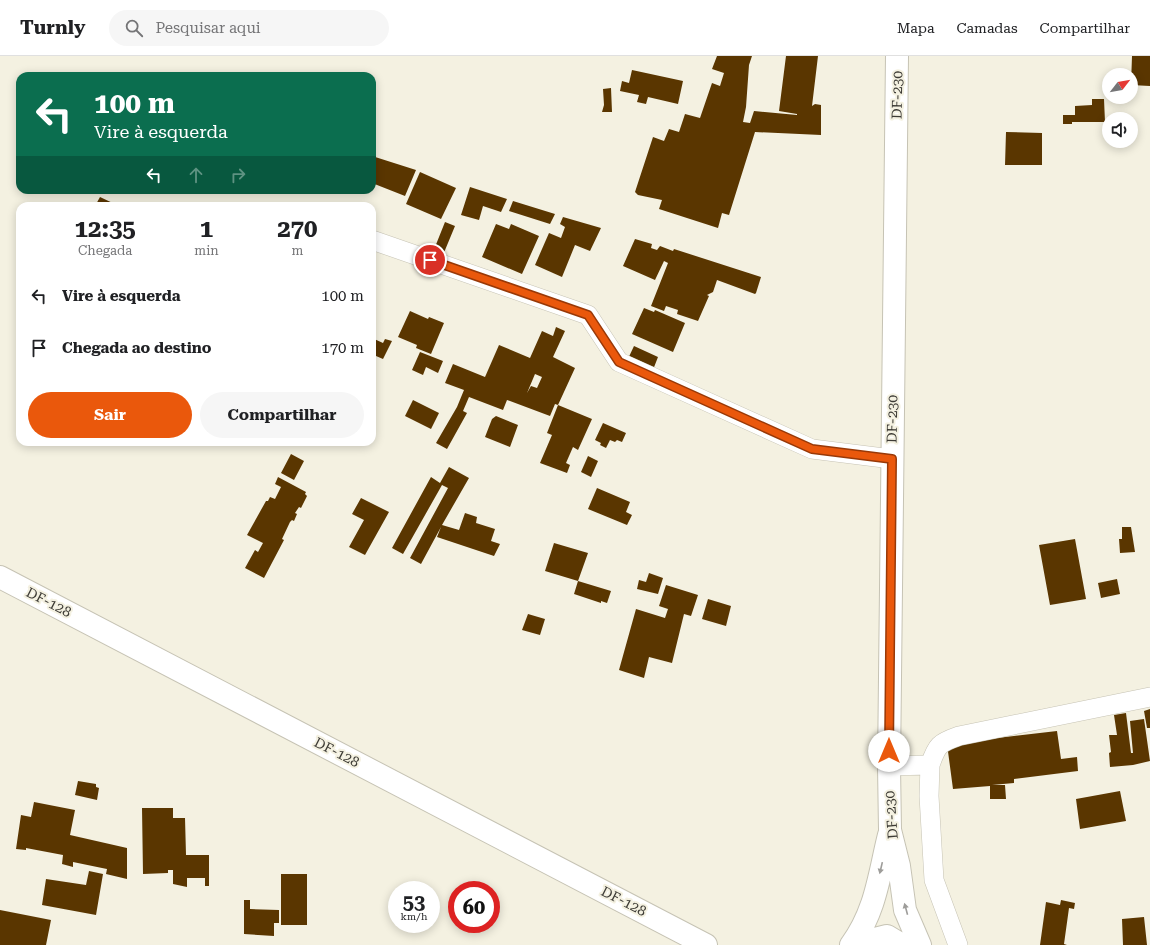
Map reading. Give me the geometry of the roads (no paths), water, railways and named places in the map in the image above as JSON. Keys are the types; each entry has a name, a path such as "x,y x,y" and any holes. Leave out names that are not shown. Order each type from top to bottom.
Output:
{"main road":[{"name":"DF-230","path":"897,56 889,766 890,830 899,866 905,910 920,945"},
{"name":"DF-128","path":"0,577 706,945"},
{"name":"DF-230","path":"851,945 862,930 873,907 890,830"},
{"name":"DF-128","path":"674,927 693,945"},
{"name":"DF-230","path":"851,945 887,936 902,945"}],"street":[{"path":"376,241 588,315 619,362 812,449 892,459"},
{"path":"958,945 934,880 929,796 930,765 936,748 944,741 959,736 1150,697"},
{"path":"889,766 930,765"}]}
